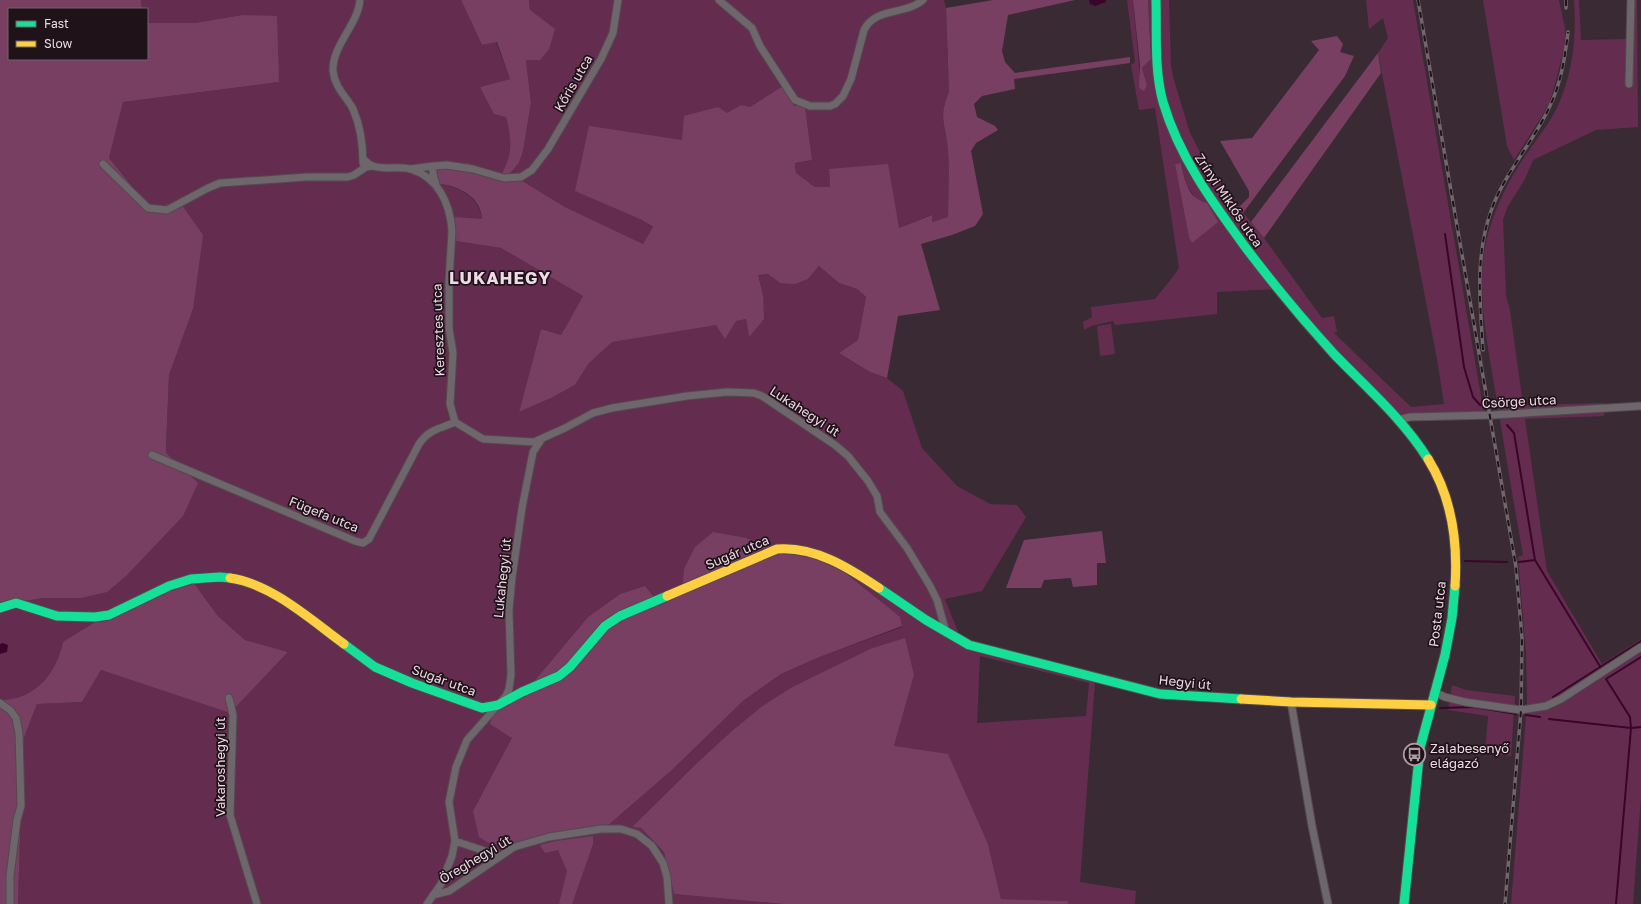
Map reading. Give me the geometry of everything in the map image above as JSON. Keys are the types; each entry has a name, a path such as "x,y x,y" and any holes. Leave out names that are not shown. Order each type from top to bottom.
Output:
{"street":[{"path":"360,0 358,10 339,48 333,69 336,84 354,113 361,141 363,159 362,170"},
{"name":"Kőris utca","path":"433,166 447,165 473,169 504,178 521,177 532,170 548,149 601,59 613,33 618,0"},
{"path":"719,0 752,28 760,46 795,100 801,103 819,106 835,104 843,96 851,79 864,30 868,23 879,16 909,8 923,0"},
{"name":"Zrínyi Miklós utca","path":"1156,0 1160,88 1169,120 1180,147 1208,196 1248,251 1310,328 1342,362"},
{"path":"1629,84 1631,0"},
{"path":"363,159 373,166"},
{"name":"Keresztes utca","path":"103,164 148,208 167,210 220,183 348,177 373,166 410,169 436,185 445,198 451,223 448,281 448,328 453,353 450,404 455,422"},
{"path":"410,169 433,166 433,174 436,185"},
{"name":"Posta utca","path":"1342,362 1421,446 1437,471 1449,506 1454,531 1456,561 1452,616 1445,657 1434,692 1419,752 1404,904"},
{"name":"Lukahegyi út","path":"525,442 541,440 593,413 612,408 687,396 728,392 748,392 762,396 835,445 848,456 868,481 877,496 880,512 907,548 930,586 937,600 946,632"},
{"name":"Csörge utca","path":"1398,420 1410,417 1494,416 1641,406"},
{"path":"455,422 483,439 525,442 533,452 541,440"},
{"name":"Fügefa utca","path":"152,454 355,541 363,543 369,539 424,436 431,431 455,422"},
{"name":"Lukahegyi út","path":"455,841 449,802 456,767 467,740 506,696 509,689 511,674 509,610 512,578 522,508 533,452"},
{"name":"Sugár utca","path":"0,608 16,603 57,616 95,617 109,615 169,586 191,579 220,577 236,579 259,587 278,596 375,667 462,702 482,708 498,705 522,692 559,676 570,667 605,626 620,616 776,549 790,548 805,551 838,563 853,571 902,605 946,632"},
{"name":"Hegyi út","path":"946,632 969,645 986,650 1160,694 1291,702 1431,705"},
{"path":"1434,692 1445,697 1465,702 1521,710 1546,706 1557,702 1641,647"},
{"name":"Vakaroshegyi út","path":"229,698 233,715 230,815 257,904"},
{"path":"1291,702 1312,826 1328,904"},
{"path":"0,703 10,710 16,718 19,733 21,806 17,820 10,876 10,904"},
{"name":"Öreghegyi út","path":"433,895 449,891 514,848 548,837 601,829 621,828 637,834 652,846 663,863 667,877 669,904"},
{"path":"427,904 441,884 452,856 455,841 500,856"}],"shaded area":[{"path":"0,0 141,0 142,8 8,8 8,60 148,60 148,23 195,23 242,15 277,16 279,82 123,102 109,158 151,209 179,201 203,235 193,309 169,375 166,453 198,483 183,516 126,576 107,592 81,598 43,598 10,603 0,607"},
{"path":"141,0 461,0 482,45 496,42 510,79 480,87 506,117 511,142 508,164 500,177 440,184 447,185 467,194 473,199 480,211 482,219 456,241 501,248 583,296 561,335 541,329 519,412 551,398 575,385 589,363 611,342 746,319 749,337 763,295 758,275 768,274 780,283 808,279 819,266 839,283 857,289 866,297 858,340 839,353 870,372 887,378 903,391 922,448 957,486 990,504 1017,505 1026,517 982,591 945,599 960,637 1095,682 1080,882 1136,891 1135,904 1068,904 1068,901 1001,899 988,844 894,746 914,675 870,649 792,687 761,707 699,761 632,827 641,828 664,852 674,894 784,904 18,904 23,740 37,704 82,702 101,670 230,713 288,652 245,640 218,616 193,582 63,642 55,665 42,683 24,695 12,699 0,700 0,607 29,599 81,598 166,453 169,375 193,309 152,209 109,158 123,102 279,82 242,15 195,23 148,23 148,8 142,8","holes":["746,538 785,549 900,617 902,627 817,658 781,674 743,701 672,770 606,827 588,827 473,811 513,738 494,710 536,679 588,617 620,594 645,586 659,603 682,592","980,656 1089,683 1086,716 977,723"]},
{"path":"461,0 529,0 530,10 555,29 549,49 540,60 526,60 531,103 523,151 519,163 507,177 524,182 565,207 643,244 653,227 640,219 575,191 589,126 682,140 684,116 718,107 727,113 741,105 750,107 786,84 794,106 805,106 812,160 795,163 796,173 815,187 830,187 829,169 888,164 899,228 932,215 932,222 948,217 949,160 943,116 945,102 949,92 946,8 993,0 1075,0 1008,15 1002,51 1005,62 1015,73 1130,57 1130,63 1014,79 1015,89 982,96 974,104 977,117 995,126 998,130 976,143 971,151 983,214 975,226 952,235 921,244 940,310 898,316 887,378 870,372 839,353 858,340 866,297 857,289 839,283 819,266 808,279 795,284 780,283 768,274 758,275 763,295 764,319 749,337 746,319 736,321 725,339 716,325 612,342 589,363 575,385 551,398 519,412 541,329 561,335 583,296 501,248 456,241 453,217 482,219 481,211 478,205 468,194 454,187 440,184 436,175 441,165 468,163 500,177 507,162 510,148 506,117 494,114 480,87 510,79 497,42 482,45"},
{"path":"529,0 944,0 946,8 949,92 945,102 943,117 949,160 948,217 932,222 931,215 899,228 829,169 830,187 815,187 796,173 795,163 812,160 805,106 794,106 786,84 750,107 741,105 682,140 640,219 653,228 643,244 565,207 524,182 507,177 519,163 523,151 531,103 526,59 530,10"},
{"path":"1089,0 1106,0 1106,2 1095,6 1090,4"},
{"path":"1127,0 1133,0 1140,76 1147,85 1142,68 1151,59 1148,0 1169,0 1171,66 1190,133 1202,156 1232,199 1264,238 1322,318 1334,316 1337,332 1334,333 1411,407 1444,404 1437,359 1378,53 1388,38 1383,18 1369,29 1366,0 1413,0 1485,419 1400,420 1275,289 1217,292 1217,314 1115,325 1113,321 1091,326 1084,330 1083,322 1092,317 1091,307 1155,299 1179,268 1155,108 1139,110 1131,65 1135,62","holes":["1181,163 1187,186 1198,201 1192,243 1189,238 1175,164"]},
{"path":"1133,0 1148,0 1151,59 1142,68 1147,85 1144,91 1139,88 1140,65"},
{"path":"1483,0 1559,0 1565,28 1564,49 1550,101 1514,160 1507,146"},
{"path":"1574,0 1579,0 1581,40 1626,39 1627,0 1637,0 1638,127 1596,130 1533,160 1525,179 1507,208 1503,220 1506,296 1510,310 1523,405 1604,403 1604,416 1525,419 1547,571 1602,664 1641,639 1641,797 1633,904 1511,904 1527,704 1526,653 1518,557 1523,555 1484,322 1482,281 1483,261 1486,242 1503,194 1513,175 1552,117 1564,90 1569,75 1574,45"},
{"path":"1337,36 1343,44 1340,52 1354,56 1345,76 1243,213 1239,207 1249,197 1249,191 1220,141 1252,138 1319,50 1311,41"},
{"path":"1378,53 1381,73 1264,238 1251,222"},
{"path":"1181,163 1188,188 1191,193 1200,201 1207,203 1218,222 1192,243 1189,238 1175,164"},
{"path":"1111,324 1115,354 1100,356 1097,326"},
{"path":"1102,531 1106,563 1097,563 1097,585 1073,587 1071,578 1044,580 1041,588 1006,588 1024,540"},
{"path":"713,532 746,538 828,562 844,572 900,617 902,626 817,658 781,674 743,701 672,770 606,827 588,827 503,845 489,843 479,837 473,811 512,738 490,724 494,710 536,679 588,617 620,594 645,586 659,603 682,593 684,569 695,547"},
{"path":"193,582 218,616 245,640 288,652 230,713 101,670 82,702 37,704 23,740 18,904 0,904 0,700 12,699 24,695 42,683 55,665 63,642 97,621"},
{"path":"905,638 914,675 894,746 948,754 988,844 1001,899 1068,901 1068,904 784,904 674,894 664,852 641,828 632,827 699,761 761,707 792,687 870,649"},
{"path":"3,643 8,645 7,652 0,654 0,644"},
{"path":"1452,685 1466,690 1515,696 1511,756 1485,753 1488,716 1448,710"},
{"path":"593,836 593,844 572,904 559,904 567,871 558,850 545,853 540,845 556,841"}],"waterway":[{"path":"1445,234 1464,367 1473,397 1480,405"},
{"path":"1507,425 1514,433 1535,560 1601,668"},
{"path":"1519,562 1535,560"},
{"path":"1465,561 1507,562"},
{"path":"1553,697 1641,641"},
{"path":"1549,719 1631,728 1630,717 1606,679 1641,657"},
{"path":"1440,708 1474,707 1516,714"},
{"path":"1526,715 1540,717"},
{"path":"1616,904 1631,728 1641,727"}],"railway":[{"path":"1418,0 1516,567 1522,638 1521,710 1505,904"},
{"path":"1566,0 1566,8"},
{"path":"1483,350 1480,280 1486,228 1491,211 1503,184 1535,134 1557,90 1568,32"}],"traffic: fast":[{"path":"1156,0 1156,51 1160,90 1178,142 1198,179 1209,197 1278,289 1335,355 1396,417 1428,459"},
{"path":"0,608 16,603 57,616 95,617 109,615 169,586 191,579 220,577 230,578"},
{"path":"1404,904 1420,748 1445,655 1452,618 1455,586"},
{"path":"879,588 926,620 969,645 1160,694 1241,699"},
{"path":"344,644 375,667 412,683 482,708 498,705 522,692 559,676 570,667 605,626 620,616 667,596"}],"traffic: slow":[{"path":"1428,459 1442,488 1451,520 1454,536 1456,569 1455,586"},
{"path":"667,596 777,549 805,551 818,555 844,566 879,588"},
{"path":"230,578 261,587 276,595 305,614 344,644"},
{"path":"1241,699 1291,702 1431,705"}],"place":[{"name":"Zalabesenyő elágazó","path":"1415,755"}],"district":[{"name":"LUKAHEGY","path":"500,278"}]}
